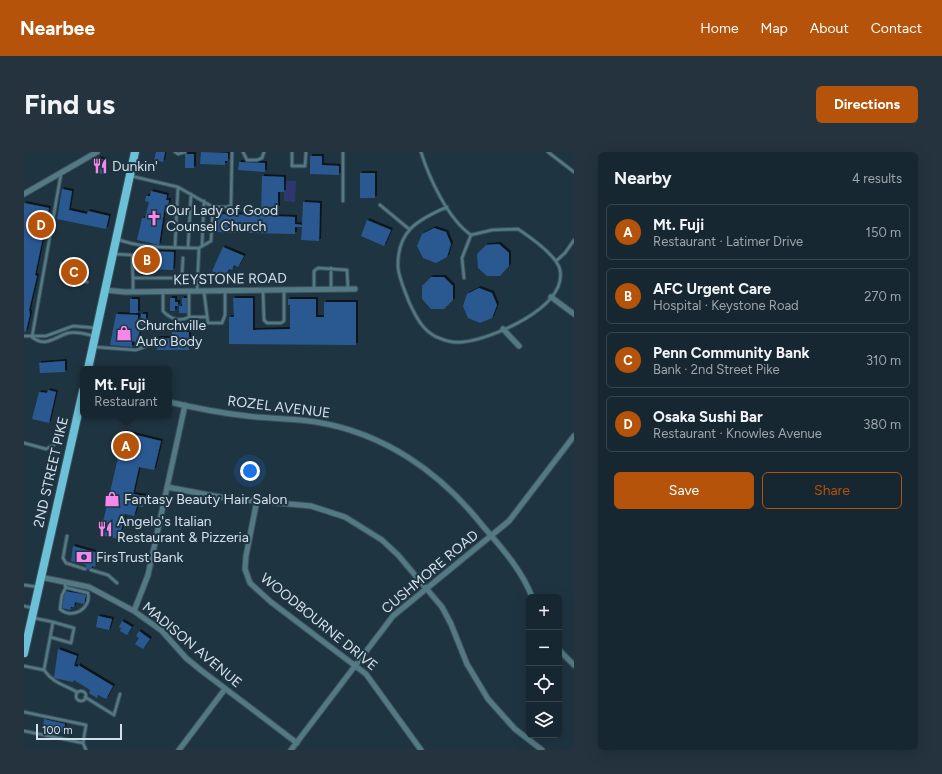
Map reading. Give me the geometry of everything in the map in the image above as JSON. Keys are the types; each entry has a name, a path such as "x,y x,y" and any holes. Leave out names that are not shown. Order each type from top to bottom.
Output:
{"main road":[{"path":"89,366 135,152"},
{"name":"2ND STREET PIKE","path":"24,653 25,640 32,618 80,404"}],"street":[{"path":"24,194 97,152"},
{"name":"KEYSTONE ROAD","path":"105,290 163,292 355,289"},
{"path":"551,297 574,314"},
{"path":"503,329 519,346"},
{"name":"ROZEL AVENUE","path":"172,403 247,416 317,422 353,431 381,442 407,456 436,476 465,504 520,572 531,594"},
{"path":"134,611 148,575 185,405"},
{"name":"CUSHMORE ROAD","path":"291,750 392,616 514,516 574,436"},
{"path":"168,487 225,498 311,506 337,514 353,521 391,548 426,589 447,615 467,664 488,699 510,724 542,750"},
{"name":"WOODBOURNE DRIVE","path":"257,500 245,565 250,583 271,602 356,665 373,682 421,750"},
{"name":"MADISON AVENUE","path":"40,577 66,585 89,587 134,611 162,631 186,658 297,743"},
{"path":"562,653 574,665"},
{"path":"179,750 225,689"}],"lane":[{"path":"175,152 178,154 185,152"},
{"path":"131,176 178,187 213,207 227,207 230,205 232,152"},
{"path":"243,152 247,160 257,160 262,158 264,152"},
{"path":"292,152 292,166 304,166 306,152"},
{"path":"343,152 343,200"},
{"path":"421,152 447,207 457,223 471,235"},
{"path":"548,152 574,172"},
{"path":"32,337 61,173"},
{"path":"175,247 178,187"},
{"path":"188,248 191,194"},
{"path":"197,291 204,201"},
{"path":"380,205 409,229"},
{"path":"117,239 129,244 188,248 200,247 211,241 213,207"},
{"path":"447,207 422,218 409,229 401,246 398,269 408,300 424,327 439,338 461,342 482,338 529,318 540,310 551,297 560,278 560,269 556,261 538,244 518,229 492,230 471,235"},
{"path":"464,278 462,258 471,235"},
{"path":"556,261 565,253 574,240"},
{"path":"113,254 132,255 133,292"},
{"path":"133,278 178,278 182,274 183,258"},
{"path":"83,262 74,265 62,264 60,273 87,282"},
{"path":"331,268 331,290"},
{"path":"314,290 315,269 331,268 347,270 348,289"},
{"path":"263,290 264,320 267,323 272,323 284,321 284,290"},
{"path":"190,291 190,317"},
{"path":"204,291 206,317 208,323 222,323 225,315 225,291"},
{"path":"163,292 163,311 166,315 180,320 190,317 206,317"},
{"path":"24,336 46,336 73,326 96,332"},
{"path":"32,337 38,342 48,342 69,333 96,332"},
{"path":"93,346 136,350 150,345"},
{"path":"24,443 46,449 54,445 57,437"},
{"path":"67,536 63,558 66,563 85,568"},
{"path":"91,570 108,575 117,583"},
{"path":"24,585 38,587"},
{"path":"66,585 86,592 89,595 88,603 83,609 74,613 65,613 60,609 62,595 66,585"},
{"path":"24,606 34,608"},
{"path":"32,618 74,628 72,643 50,637"},
{"path":"44,670 53,622"},
{"path":"24,666 44,670 51,680 67,686 77,692 83,692 85,697 114,715 120,694"},
{"path":"77,692 76,697 78,699 82,700 85,697"},
{"path":"24,712 86,724 83,742 86,750"},
{"path":"24,731 83,742"}],"shaded area":[{"path":"284,181 296,181 295,202 284,201"}],"building":[{"path":"156,152 165,152 163,162 154,160"},
{"path":"201,152 228,153 228,161 225,161 225,165 200,164"},
{"path":"185,154 194,154 194,168 185,168"},
{"path":"310,156 322,156 322,165 339,166 339,175 310,174"},
{"name":"Dunkin'","path":"98,158 106,160 103,174 95,173"},
{"path":"239,162 265,163 265,172 238,170"},
{"path":"360,173 375,173 375,198 360,198"},
{"path":"262,176 284,177 284,192 278,192 278,208 268,207 268,216 295,217 295,224 302,225 303,202 320,203 319,241 301,240 302,227 295,227 295,234 214,232 215,214 261,215"},
{"path":"62,189 72,191 69,210 87,214 88,211 109,216 106,229 57,219"},
{"name":"Our Lady of Good Counsel Church","path":"151,191 167,195 166,200 169,200 168,206 165,205 159,245 137,240 142,218 145,218 149,202 145,201 146,196 150,196"},
{"path":"24,203 49,208 35,275 37,276 29,310 30,314 26,331 24,332"},
{"path":"367,220 391,230 384,246 361,236"},
{"path":"434,228 446,232 451,244 447,257 436,263 423,258 417,246 422,234"},
{"path":"499,244 509,253 509,266 500,276 487,276 478,268 477,254 486,245"},
{"path":"223,247 244,256 238,267 234,265 232,270 229,269 225,277 212,271"},
{"path":"143,251 174,252 173,270 142,269"},
{"path":"65,265 84,270 83,278 64,273"},
{"path":"431,277 444,277 453,286 453,300 444,309 431,309 422,299 422,286"},
{"path":"479,288 492,293 497,305 492,318 480,323 468,318 463,306 467,294"},
{"path":"170,298 175,298 175,302 178,302 178,306 175,306 175,311 170,311"},
{"path":"182,298 187,298 187,313 179,313 179,306 182,306"},
{"path":"233,298 253,298 253,330 290,329 290,305 288,305 288,299 316,299 316,317 324,317 324,302 356,302 356,345 229,344 229,317 234,317"},
{"path":"130,299 138,299 138,313 130,313"},
{"path":"116,314 138,315 137,329 140,330 137,342 132,341 132,347 110,345"},
{"path":"141,314 146,314 146,325 141,325"},
{"path":"172,332 189,332 189,350 157,350 157,338 172,338"},
{"path":"65,361 65,372 40,373 39,363"},
{"path":"48,390 56,392 49,423 32,419 39,392 47,393"},
{"path":"124,432 161,441 154,470 139,467 133,494 145,496 143,507 137,506 134,516 125,514 119,539 100,535"},
{"name":"FirsTrust Bank","path":"73,546 98,553 95,567 92,566 91,570 85,569 86,565 71,561"},
{"path":"65,591 86,595 84,604 75,602 74,607 71,607 70,610 62,608"},
{"path":"98,616 112,619 109,630 96,627"},
{"path":"122,621 132,627 127,635 120,631 121,628 119,627"},
{"path":"139,631 150,639 143,649 135,644 139,638 136,636"},
{"path":"58,649 77,656 74,666 78,667 78,665 113,686 106,699 98,695 97,698 89,693 90,690 74,680 73,682 54,678"},
{"path":"44,719 65,724 64,732 47,730 43,728"}],"place":[{"name":"Dunkin'","path":"100,166"},
{"name":"Our Lady of Good Counsel Church","path":"154,218"},
{"name":"Osaka Sushi Bar","path":"41,225"},
{"name":"AFC Urgent Care","path":"147,260"},
{"name":"Penn Community Bank","path":"74,272"},
{"name":"Churchville Auto Body","path":"124,333"},
{"name":"Mt. Fuji","path":"126,446"},
{"name":"Fantasy Beauty Hair Salon","path":"112,499"},
{"name":"Angelo's Italian Restaurant & Pizzeria","path":"105,529"},
{"name":"FirsTrust Bank","path":"84,557"}]}
